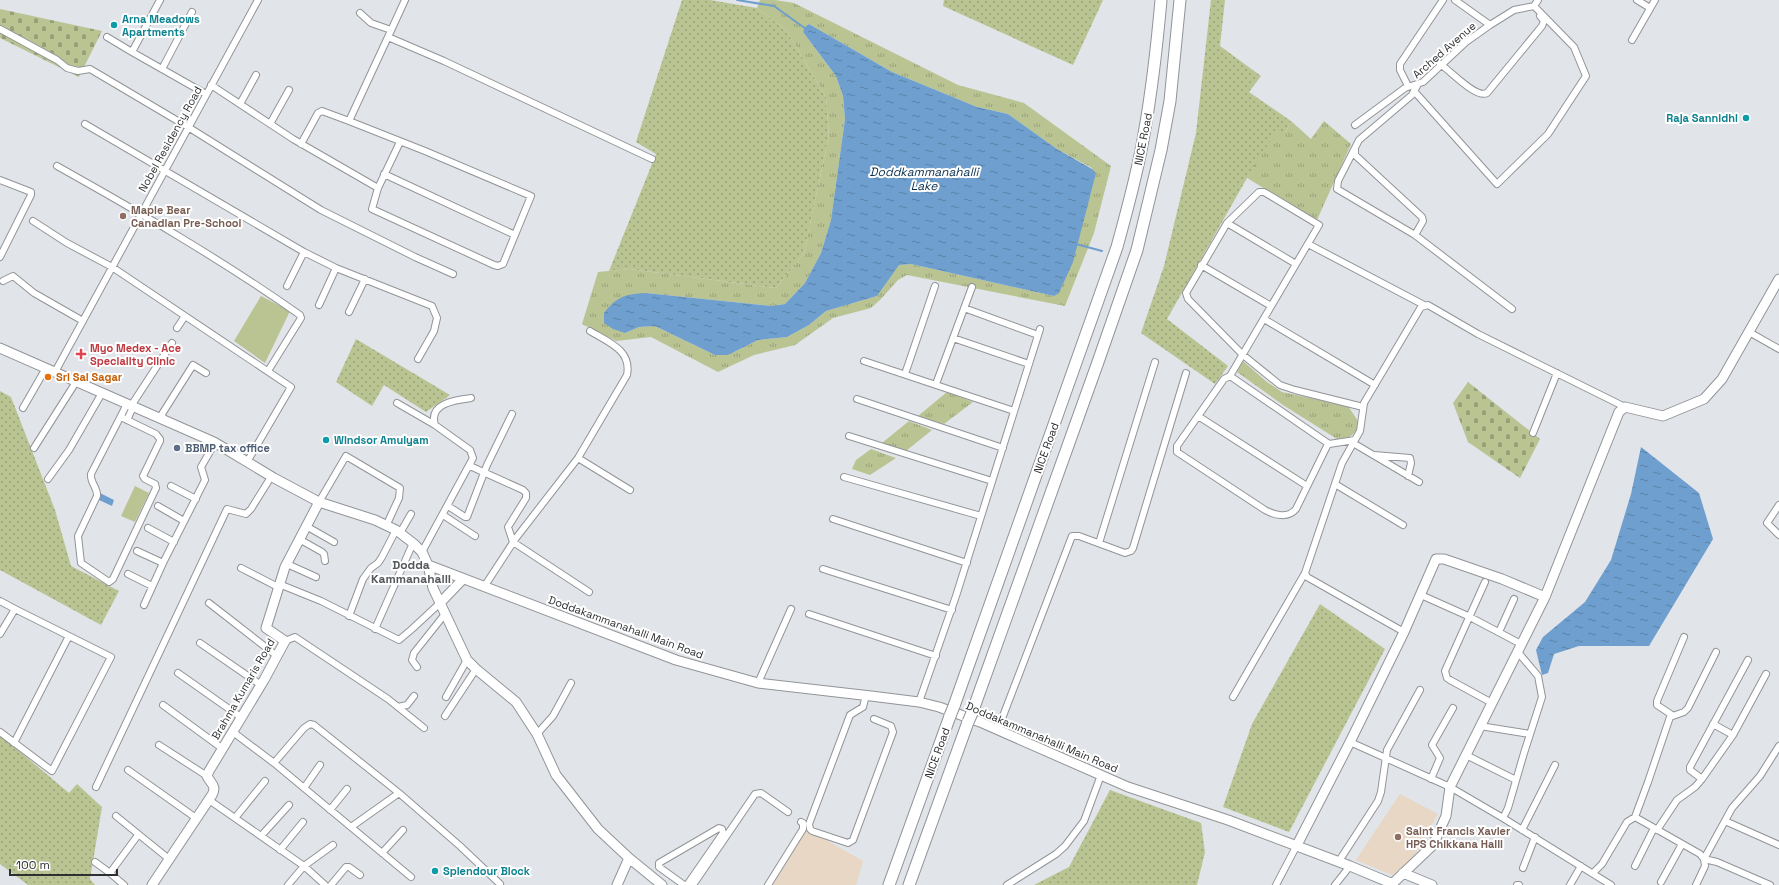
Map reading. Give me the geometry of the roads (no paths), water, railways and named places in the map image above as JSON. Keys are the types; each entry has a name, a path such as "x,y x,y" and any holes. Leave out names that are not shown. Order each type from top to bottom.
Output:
{"highway":[{"name":"NICE Road","path":"889,885 1117,247 1144,136 1161,0"},
{"name":"NICE Road","path":"910,885 1137,250 1161,150 1178,28 1180,0"}],"street":[{"path":"132,52 160,0"},
{"name":"Nobel Residency Road","path":"23,408 51,370 83,321 258,0"},
{"path":"349,121 405,0"},
{"path":"1408,86 1400,70 1400,64 1443,0"},
{"path":"1455,0 1490,25"},
{"path":"1534,6 1538,0"},
{"path":"1637,0 1650,8"},
{"path":"1632,40 1655,0"},
{"path":"1440,64 1452,72 1474,92 1481,95 1487,93 1542,26 1544,20 1534,6"},
{"path":"1414,91 1497,184 1548,134 1586,76 1574,47 1534,6"},
{"name":"Arched Avenue","path":"1415,235 1337,189 1338,181 1355,147 1359,140 1414,91 1418,84 1423,82 1440,64 1466,42 1514,10 1534,6"},
{"path":"162,69 192,12"},
{"path":"360,13 371,23 391,30"},
{"path":"0,29 57,60 67,68 78,71 90,69 343,222 453,274"},
{"path":"388,36 652,159"},
{"path":"107,37 206,94"},
{"path":"240,104 256,75"},
{"path":"1355,125 1408,86 1418,84"},
{"path":"211,85 301,144 378,188"},
{"path":"270,124 289,90"},
{"path":"301,144 318,113 322,111 349,121 528,194 531,196 530,200 503,264 498,266 494,265 372,209 378,188 400,142"},
{"path":"85,124 304,252 336,268 432,306 437,318 434,331 418,359"},
{"path":"1355,147 1355,155 1422,217 1423,221 1415,235 1512,309"},
{"path":"57,166 141,213 262,288 300,314 301,318 268,371"},
{"path":"384,174 515,235"},
{"path":"0,180 30,192 31,195 0,257"},
{"path":"1329,444 1324,449 1294,512 1283,515 1274,514 1264,510 1178,454 1176,449 1224,378 1230,376 1243,355 1319,225 1264,192 1259,192 1227,223 1201,265 1186,293 1188,299 1243,355 1280,385 1363,407"},
{"path":"33,221 67,243 112,267 291,387 247,462"},
{"path":"1227,223 1296,264"},
{"path":"1308,244 1428,306 1478,334 1625,407 1663,416 1704,399 1722,379 1779,279"},
{"path":"287,286 304,252"},
{"path":"1201,265 1271,306"},
{"path":"319,305 336,268"},
{"path":"3,281 10,276 13,276 34,294 83,321"},
{"path":"349,312 365,279"},
{"path":"905,374 935,286"},
{"path":"936,384 972,287"},
{"path":"1234,696 1305,573 1344,458 1354,442 1361,426 1363,407 1419,309 1424,305"},
{"path":"919,702 952,610 1039,332 964,308"},
{"path":"177,328 185,316"},
{"path":"1264,319 1375,385"},
{"path":"484,587 513,542 578,458 627,375 628,360 623,352 590,331"},
{"path":"1749,332 1779,349"},
{"path":"953,338 1029,364"},
{"path":"124,418 156,434 160,438 143,476 145,479 155,484 156,488 113,579 109,582 81,563 78,536 98,492 90,479 91,474 131,406 172,343"},
{"path":"0,348 215,443 271,477 319,502 387,524 413,543 422,552 428,566 433,588 467,660 516,702 538,734 556,775 598,829 629,858 662,885"},
{"path":"864,361 1014,411"},
{"path":"1099,543 1155,362"},
{"path":"162,419 162,414 193,365 206,373"},
{"path":"998,729 1070,540 1075,535 1125,553 1131,551 1133,548 1186,373"},
{"path":"1533,433 1557,373"},
{"path":"1230,376 1329,444 1354,442 1372,455 1419,482"},
{"path":"34,448 76,382"},
{"path":"48,480 69,450 102,393"},
{"path":"435,425 435,415 442,404 471,398"},
{"path":"857,399 1003,448"},
{"path":"397,403 435,425 470,450 473,458 444,515 422,552"},
{"path":"1392,884 1432,845 1446,816 1450,787 1545,597 1619,412 1625,407"},
{"path":"448,506 467,517 479,490 484,472 512,414"},
{"path":"1198,416 1307,486"},
{"path":"849,436 992,481"},
{"path":"144,605 163,563 205,480 201,467 215,443"},
{"path":"1372,455 1410,458 1411,463 1408,476"},
{"path":"319,502 346,456 400,488 399,498 387,524"},
{"path":"578,458 630,490"},
{"path":"470,466 523,490 526,493 526,498 508,527 513,542 589,592"},
{"path":"96,787 227,509 246,514 251,510 271,477"},
{"path":"844,477 981,516"},
{"path":"1335,484 1403,525"},
{"path":"171,486 196,499"},
{"name":"Brahma Kumaris Road","path":"207,776 262,685 286,641 266,628 278,585 299,538 319,502"},
{"path":"1779,505 1767,523 1779,535"},
{"path":"158,506 184,521"},
{"path":"349,616 363,579 371,568 378,563 398,531 411,514"},
{"path":"444,515 475,536"},
{"path":"833,520 967,563"},
{"path":"306,526 334,542"},
{"path":"148,528 174,542"},
{"path":"299,538 322,552 324,554 325,561"},
{"path":"375,629 413,543"},
{"path":"137,551 163,563"},
{"path":"1276,885 1350,742 1404,632 1436,559 1440,558 1502,579 1545,597"},
{"path":"287,564 316,577"},
{"name":"Doddakammanahalli Main Road","path":"428,566 676,660 758,683 919,702 939,707 998,729 1128,787 1228,820 1297,845 1392,884"},
{"path":"241,568 399,640 412,630 463,579"},
{"path":"822,569 952,610"},
{"path":"1305,573 1307,577 1404,632"},
{"path":"128,574 152,586"},
{"path":"1485,582 1445,668 1445,675 1450,680 1492,703"},
{"path":"1421,596 1468,616 1499,632 1519,648 1538,676 1542,697 1504,818"},
{"path":"1499,632 1514,598"},
{"path":"0,601 112,657 52,771 0,732"},
{"path":"209,603 277,656"},
{"path":"0,634 15,609"},
{"path":"758,683 791,609"},
{"path":"418,667 412,660 414,653 445,614"},
{"path":"809,614 936,656"},
{"path":"14,743 69,636"},
{"path":"286,641 295,637 346,670 398,707 424,728"},
{"path":"1672,715 1658,705 1657,701 1684,638"},
{"path":"200,643 262,685"},
{"path":"1593,873 1602,864 1627,822 1635,817 1668,721 1672,715 1684,712 1688,708 1716,652"},
{"path":"446,697 467,660"},
{"path":"1702,779 1689,768 1748,660"},
{"path":"445,716 476,669"},
{"path":"178,672 242,718"},
{"path":"1634,866 1655,829 1677,800 1695,787 1702,779 1733,735 1766,674"},
{"path":"538,734 553,716 571,683"},
{"path":"1339,861 1380,797 1384,758 1420,690"},
{"path":"866,695 863,707 850,715 809,824 812,831 848,843 853,840 893,729 891,726 874,719"},
{"path":"398,707 407,705 414,696"},
{"path":"163,705 223,749"},
{"path":"1431,778 1440,758 1432,745 1453,708"},
{"path":"274,763 304,728 310,724 314,724 399,793 460,846 500,884"},
{"path":"1713,724 1733,735"},
{"path":"1480,726 1530,734"},
{"path":"233,732 274,763 411,877"},
{"path":"1350,742 1450,787 1504,818 1611,885"},
{"path":"152,885 215,789 214,785 207,776 159,745"},
{"path":"1704,859 1736,801 1754,783 1779,746"},
{"path":"1466,755 1516,780"},
{"path":"304,788 320,765"},
{"path":"1522,830 1555,765"},
{"path":"128,770 196,818"},
{"path":"1007,885 1056,854 1065,846 1084,821 1101,776"},
{"path":"235,818 265,781"},
{"path":"330,810 347,790"},
{"path":"351,827 399,793"},
{"path":"693,885 755,794 761,793 788,812"},
{"path":"209,800 304,866 325,885"},
{"path":"261,836 289,805"},
{"path":"116,816 169,859"},
{"path":"1635,817 1700,854 1704,859 1705,866 1696,885"},
{"path":"1725,821 1779,845"},
{"path":"280,850 303,822"},
{"path":"768,885 803,829 803,824 801,822"},
{"path":"684,885 659,867 659,863 719,828 722,829 723,833 687,885"},
{"path":"382,853 403,830"},
{"path":"110,873 138,835"},
{"path":"1523,868 1535,837"},
{"path":"1661,882 1682,844"},
{"path":"288,885 304,866 333,845"},
{"path":"617,885 629,858"},
{"path":"1704,859 1717,862 1770,885"},
{"path":"95,862 124,885"},
{"path":"1335,885 1350,866"},
{"path":"1570,885 1581,866"},
{"path":"331,885 346,867 349,867 360,875"},
{"path":"1403,873 1432,885"}],"water":[{"name":"Doddkammanahalli Lake","path":"809,24 892,72 977,107 1008,114 1057,149 1092,169 1096,173 1073,262 1059,293 1054,296 911,264 899,265 877,296 826,311 809,325 787,337 758,340 728,355 715,355 655,326 639,327 625,333 613,329 604,323 604,313 618,299 627,295 646,293 772,306 785,304 805,283 821,253 831,220 845,119 843,96 836,76 803,32 805,27"},
{"path":"1641,447 1699,493 1713,539 1649,646 1579,646 1554,654 1548,673 1542,675 1536,650 1543,637 1585,602 1611,560 1631,494"},
{"path":"100,493 114,500 112,506 97,499"}],"waterway":[{"path":"737,0 774,6 806,29"},
{"path":"1076,244 1102,251"}],"place":[{"name":"Arna Meadows Apartments","path":"114,25"},
{"name":"Raja Sannidhi","path":"1746,118"},
{"name":"Maple Bear Canadian Pre-School","path":"123,216"},
{"name":"Myo Medex - Ace Speciality Clinic","path":"81,354"},
{"name":"Sri Sai Sagar","path":"48,377"},
{"name":"Windsor Amulyam","path":"326,440"},
{"name":"BBMP tax office","path":"177,448"},
{"name":"Saint Francis Xavier HPS Chikkana Halli","path":"1398,837"},
{"name":"Splendour Block","path":"435,871"}],"district":[{"name":"Dodda Kammanahalli","path":"411,572"}]}
